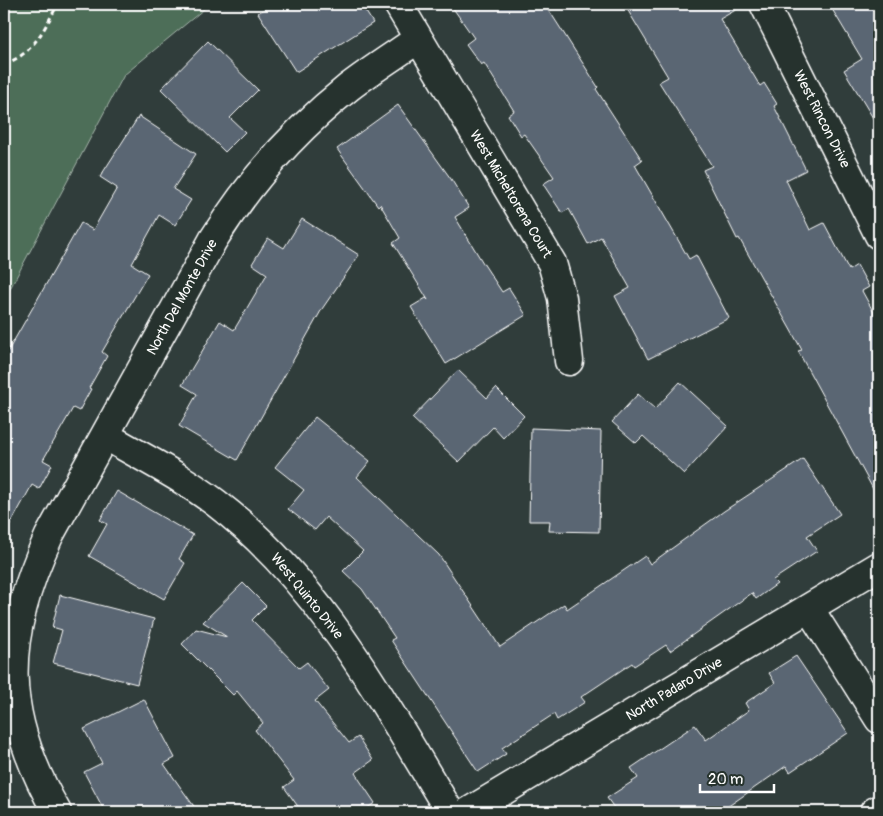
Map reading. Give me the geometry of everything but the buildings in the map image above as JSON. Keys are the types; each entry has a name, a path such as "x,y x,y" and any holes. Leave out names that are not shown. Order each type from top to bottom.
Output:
{"street":[{"name":"West Micheltorena Court","path":"398,4 552,263 562,298 569,361"},
{"name":"West Rincon Drive","path":"764,4 879,235"},
{"name":"North Del Monte Drive","path":"57,812 47,797 19,738 12,707 9,661 30,576 49,536 213,240 238,201 288,142 317,114 350,87 418,40"},
{"name":"West Quinto Drive","path":"106,436 215,502 265,545 291,572 344,639 450,812"},
{"name":"North Padaro Drive","path":"468,812 879,566"},
{"path":"809,608 879,719"},
{"path":"874,812 879,809"}],"path":[{"path":"4,64 20,58 35,44 58,4"}],"green space":[{"path":"4,4 210,4 124,75 4,300"}]}
